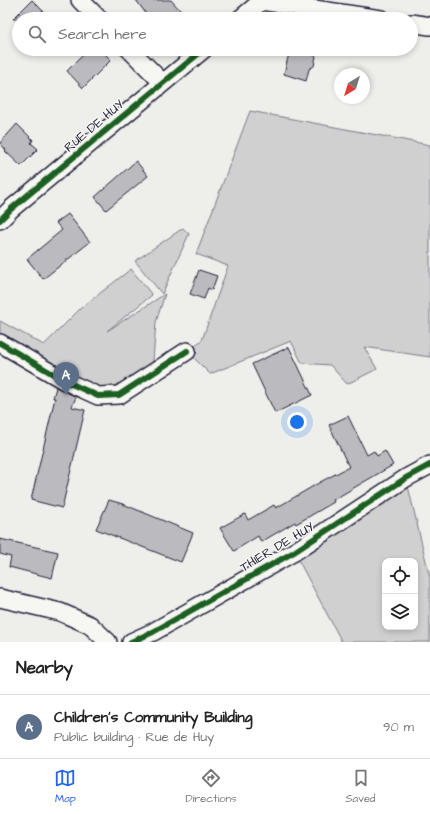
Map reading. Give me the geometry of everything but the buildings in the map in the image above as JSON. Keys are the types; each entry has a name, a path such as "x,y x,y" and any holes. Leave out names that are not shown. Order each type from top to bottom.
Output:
{"street":[{"path":"80,0 92,12"},
{"path":"248,12 262,0 337,12"},
{"path":"418,25 430,26"},
{"path":"136,56 163,83"},
{"name":"RUE DE HUY","path":"4,209 196,56"},
{"path":"0,343 65,381 98,396 119,395 187,351"},
{"name":"THIER DE HUY","path":"131,642 154,632 294,552 406,478 430,465"},
{"path":"0,598 60,612 90,625 108,642"}],"shaded area":[{"path":"250,111 430,145 430,357 364,347 377,369 347,384 330,365 302,363 291,341 210,374 187,351 202,340 228,266 196,254"},
{"path":"183,228 189,234 162,294 135,261"},
{"path":"131,269 152,295 107,331 165,294 156,322 152,373 98,396 0,343 0,321 44,345 81,308"},
{"path":"406,478 430,578 430,642 342,642 294,552"}],"cycle path":[{"path":"0,220 11,209 196,56"},
{"path":"0,343 65,381 98,396 119,395 187,351"},
{"path":"131,642 153,632 294,552 406,478 430,465"}],"place":[{"name":"Children's Community Building","path":"66,395"}]}
